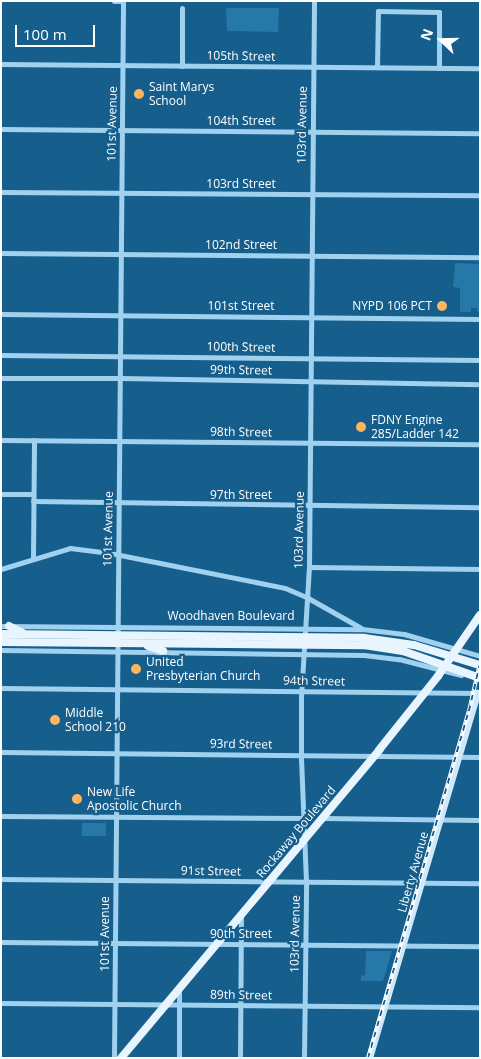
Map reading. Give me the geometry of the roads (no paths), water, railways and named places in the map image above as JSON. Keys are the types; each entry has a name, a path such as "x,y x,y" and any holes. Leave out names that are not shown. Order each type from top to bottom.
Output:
{"main road":[{"name":"Rockaway Boulevard","path":"121,1058 374,755 444,668 480,614"},
{"path":"5,626 24,634"},
{"name":"Woodhaven Boulevard","path":"1,634 117,639 141,643 383,639 414,645 451,658 480,665"},
{"name":"Woodhaven Boulevard","path":"1,642 117,639 304,641 383,647 403,651 444,668 477,678"},
{"path":"141,643 163,651"}],"street":[{"path":"114,1 123,1"},
{"name":"101st Avenue","path":"114,1058 123,1"},
{"name":"103rd Avenue","path":"304,1058 306,882 301,755 301,691 309,567 314,1"},
{"path":"182,8 182,66"},
{"path":"377,68 378,12 439,12 439,68"},
{"name":"105th Street","path":"1,64 480,68"},
{"name":"104th Street","path":"1,129 480,133"},
{"name":"103rd Street","path":"1,192 480,195"},
{"name":"102nd Street","path":"1,253 480,257"},
{"name":"101st Street","path":"1,314 480,318"},
{"name":"100th Street","path":"1,355 480,360"},
{"name":"99th Street","path":"1,378 480,384"},
{"name":"98th Street","path":"1,440 480,444"},
{"path":"33,558 34,440"},
{"path":"1,494 33,494"},
{"name":"97th Street","path":"33,502 480,507"},
{"path":"1,569 70,548 118,554 275,586 308,598 362,629"},
{"path":"309,567 480,569"},
{"name":"Woodhaven Boulevard","path":"5,626 117,639 163,651 304,641 362,629 404,634 480,656"},
{"name":"Woodhaven Boulevard","path":"1,650 117,639"},
{"name":"94th Street","path":"1,688 478,693"},
{"name":"Liberty Avenue","path":"369,1058 478,693"},
{"name":"93rd Street","path":"1,752 480,756"},
{"path":"1,816 303,818"},
{"path":"322,818 480,820"},
{"name":"91st Street","path":"1,879 480,883"},
{"path":"240,1058 241,914"},
{"name":"90th Street","path":"1,942 480,946"},
{"path":"179,989 179,1058"},
{"name":"89th Street","path":"1,1003 480,1007"}],"railway":[{"path":"368,1058 469,711 480,663"}],"place":[{"name":"Saint Marys School","path":"139,94"},
{"name":"NYPD 106 PCT","path":"442,306"},
{"name":"FDNY Engine 285/Ladder 142","path":"361,427"},
{"name":"United Presbyterian Church","path":"136,669"},
{"name":"Middle School 210","path":"55,720"},
{"name":"New Life Apostolic Church","path":"77,799"}]}
